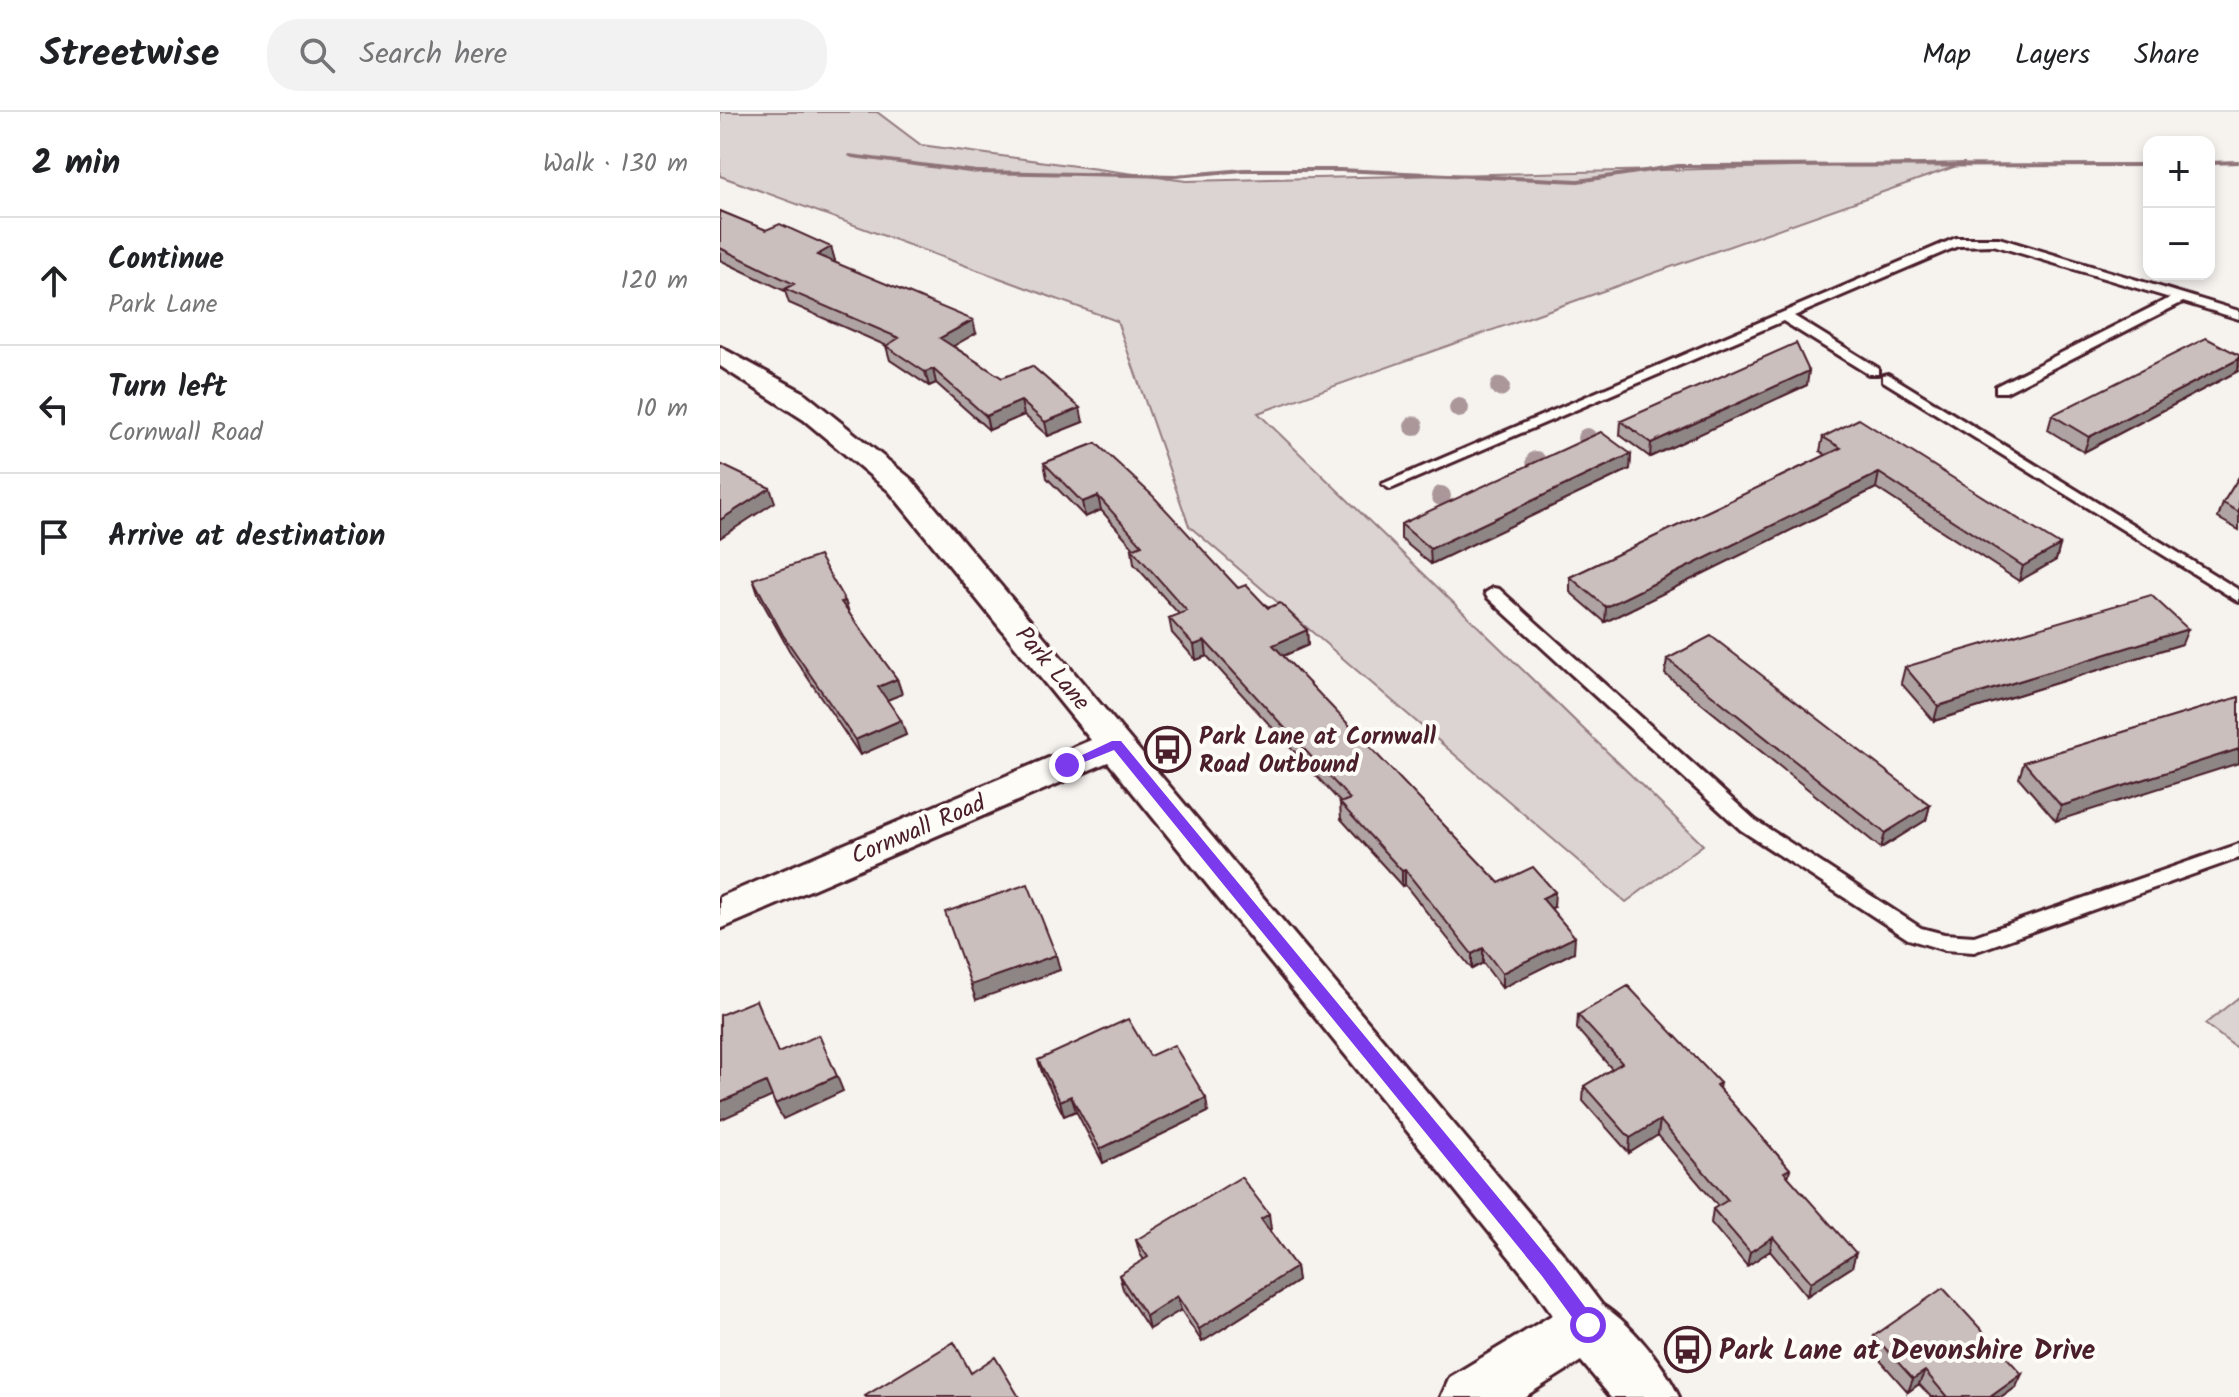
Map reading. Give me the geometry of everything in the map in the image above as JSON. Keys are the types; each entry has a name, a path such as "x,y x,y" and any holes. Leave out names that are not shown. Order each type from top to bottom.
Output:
{"street":[{"name":"Park Lane","path":"720,355 770,381 829,421 900,485 1548,1270 1588,1325 1649,1397"},
{"name":"Cornwall Road","path":"720,914 1116,744"},
{"path":"1471,1397 1588,1325"}],"lane":[{"path":"1390,484 1956,242 1994,241 2239,315"},
{"path":"2001,389 2181,298"},
{"path":"1784,316 2239,597"},
{"path":"1493,593 1748,825 1915,934 1944,942 1974,944 2239,851"}],"shaded area":[{"path":"720,112 877,112 921,145 1186,181 1965,163 1258,413 1703,845 1626,902 1189,526 1117,321 720,176"},
{"path":"2239,997 2239,1050 2205,1024"}],"building":[{"path":"720,211 766,230 780,224 831,247 817,255 973,320 940,338 1002,378 1032,366 1080,408 1045,422 1021,401 986,416 933,369 925,372 886,346 899,338 785,289 794,284 720,248"},
{"path":"2206,338 2239,355 2239,359 2089,437 2052,415"},
{"path":"1796,343 1809,371 1651,443 1621,421"},
{"path":"1859,419 2060,545 2023,566 1879,473 1606,607 1570,577 1841,448 1823,437"},
{"path":"1601,432 1631,454 1430,549 1401,524"},
{"path":"1096,443 1153,496 1238,588 1246,585 1268,608 1280,603 1307,630 1273,645 1499,883 1533,867 1555,892 1542,898 1575,937 1502,973 1483,948 1472,954 1405,870 1402,871 1340,803 1350,799 1205,641 1194,645 1169,618 1187,611 1132,549 1142,545 1098,496 1082,502 1044,463"},
{"path":"720,464 770,488 720,520"},
{"path":"2239,477 2239,512 2223,503"},
{"path":"819,556 845,601 841,602 897,679 878,687 901,720 855,740 783,635 753,579"},
{"path":"2151,595 2188,629 1938,706 1905,667"},
{"path":"1711,636 1930,805 1885,833 1667,659"},
{"path":"2239,697 2239,749 2061,806 2024,762"},
{"path":"1028,884 1056,955 971,985 945,912"},
{"path":"1628,986 1720,1083 1716,1085 1790,1169 1784,1172 1856,1253 1811,1282 1773,1237 1750,1252 1713,1209 1728,1200 1660,1120 1630,1138 1584,1086 1622,1063 1578,1015"},
{"path":"756,1000 778,1053 819,1035 837,1076 775,1104 766,1082 720,1102 720,1015"},
{"path":"1128,1019 1150,1056 1174,1045 1206,1098 1100,1149 1071,1096 1060,1101 1038,1060"},
{"path":"1241,1177 1269,1214 1261,1219 1296,1267 1199,1329 1177,1296 1146,1316 1119,1275 1148,1257 1136,1240"},
{"path":"1943,1288 2022,1374 1990,1397 1947,1397 1925,1371 1913,1379 1874,1336"},
{"path":"954,1342 971,1373 995,1357 1019,1397 865,1396"}],"waterway":[{"path":"852,156 977,172 1176,176 1243,170 1340,170 1578,181 1678,166 2143,165"},
{"path":"2215,163 2239,162"}],"place":[{"name":"Park Lane at Cornwall Road Outbound","path":"1168,750"},
{"name":"Park Lane at Devonshire Drive","path":"1688,1349"}],"route":[{"path":"1067,765 1116,744 1548,1270 1588,1325"}]}
